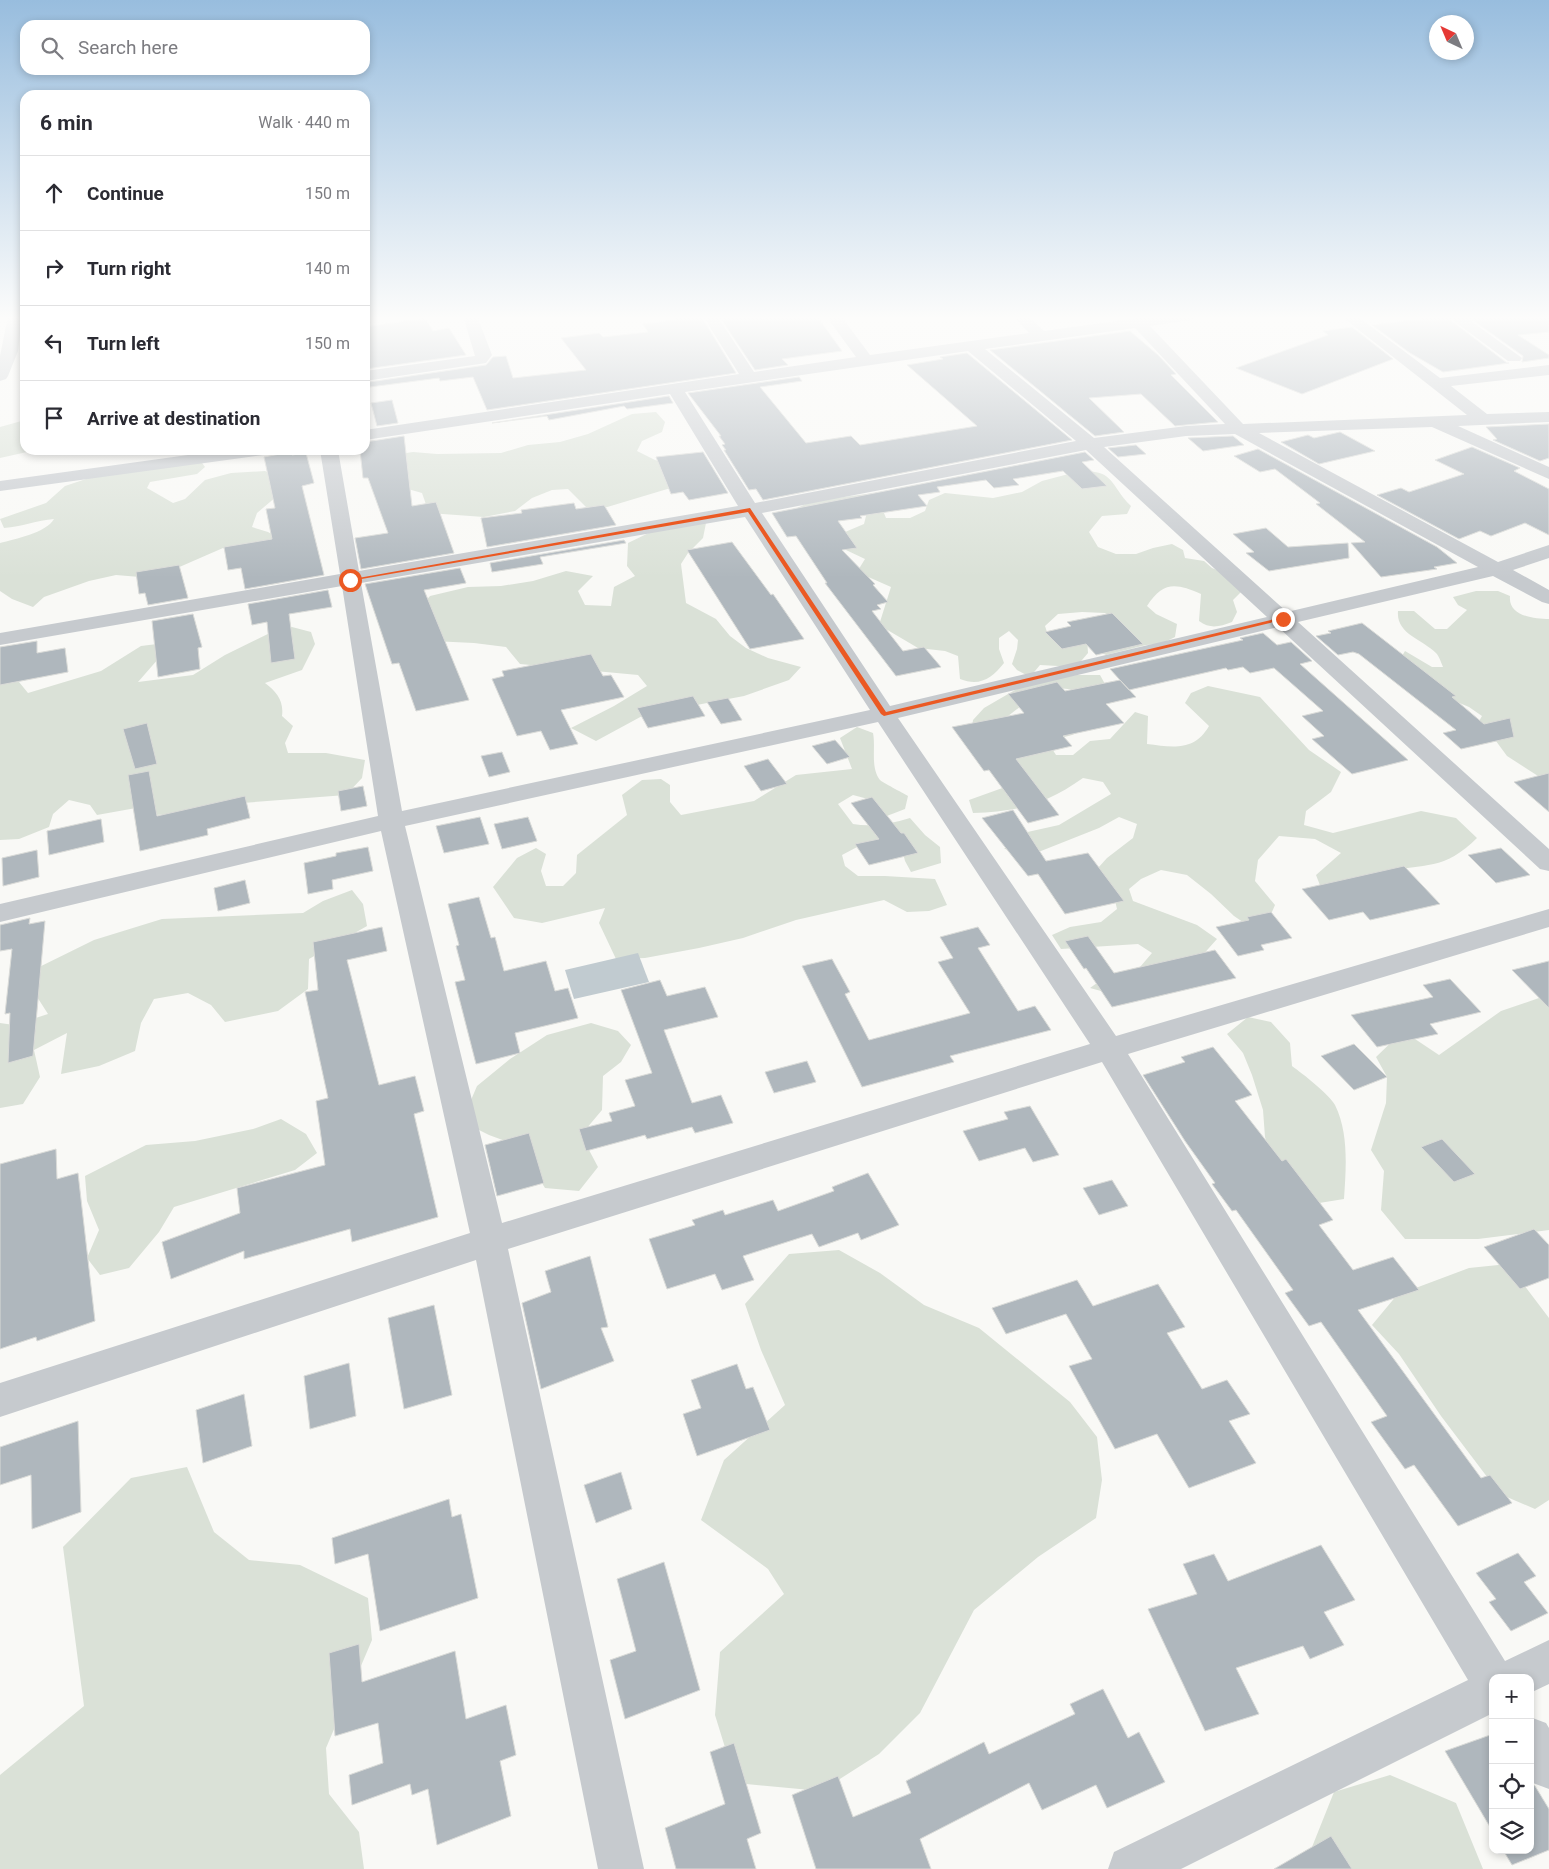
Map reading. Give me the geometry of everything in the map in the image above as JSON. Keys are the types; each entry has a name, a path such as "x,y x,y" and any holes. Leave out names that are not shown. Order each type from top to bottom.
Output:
{"street":[{"path":"370,434 574,403"},
{"path":"683,403 750,510 884,714 1108,1049 1489,1675"},
{"path":"1041,403 1090,444 1549,862"},
{"path":"1215,403 1240,430 1549,598"},
{"path":"1462,403 1482,419"},
{"path":"0,639 750,510 1090,444 1186,432 1549,417"},
{"path":"1434,422 1549,474"},
{"path":"0,486 226,455"},
{"path":"330,455 391,821 489,1242 621,1869"},
{"path":"0,913 391,821 884,714 1497,569 1549,551"},
{"path":"0,1400 489,1242 1108,1049 1549,918"},
{"path":"1524,1674 1549,1661"},
{"path":"1131,1869 1489,1692"},
{"path":"1534,1745 1549,1767"}],"shaded area":[{"path":"656,412 665,422 662,432 642,441 637,451 655,460 677,466 674,487 604,508 586,507 568,489 552,490 532,498 515,511 484,517 429,513 422,493 408,489 393,455 413,452 437,454 501,453 528,445 560,442 588,434 632,414"},
{"path":"20,421 20,454 0,458 0,427"},
{"path":"200,460 205,467 197,474 150,482 147,488 173,503 185,499 205,480 231,473 265,471 281,478 283,491 257,513 252,527 268,532 284,541 234,555 223,548 168,572 140,577 116,575 89,581 44,597 33,607 12,599 0,591 0,543 37,532 50,524 54,519 4,528 0,519 46,503 65,486 86,479 99,471"},
{"path":"1080,471 1091,471 1106,476 1131,506 1127,514 1102,516 1089,532 1098,547 1116,554 1136,554 1172,544 1183,550 1185,558 1204,561 1212,568 1237,578 1245,588 1233,600 1237,612 1232,622 1215,626 1203,624 1199,621 1201,594 1177,586 1171,586 1159,592 1147,606 1156,614 1177,624 1175,637 1161,644 1146,645 1106,655 1100,652 1119,621 1105,613 1058,614 1045,626 1048,635 1062,638 1087,638 1088,653 1076,667 1040,665 1030,677 1017,670 1012,664 1018,640 1009,631 999,638 999,649 1004,663 985,680 967,681 960,679 958,656 945,651 918,648 879,625 891,587 857,572 865,559 846,550 838,535 864,524 867,512 795,509 812,501 882,492 882,508 886,518 910,518 925,511 929,500 945,493 993,498 1022,492 1042,481"},
{"path":"706,523 703,538 688,553 681,564 686,603 716,619 730,636 746,648 768,658 801,667 789,680 744,696 644,715 596,741 571,728 614,706 647,686 638,675 520,664 506,647 432,641 417,611 430,596 468,587 501,586 533,581 566,571 593,576 578,591 585,605 611,606 614,587 635,576 627,566 628,543 661,527"},
{"path":"1476,591 1498,591 1510,596 1510,603 1513,608 1523,615 1549,619 1549,783 1507,756 1493,737 1478,723 1482,716 1469,707 1450,699 1402,656 1405,651 1432,667 1443,667 1436,653 1405,631 1398,619 1398,611 1414,611 1435,629 1447,629 1467,610 1458,605 1453,597"},
{"path":"292,627 311,632 315,644 302,670 265,683 279,697 282,706 282,716 293,726 285,743 288,753 326,753 365,760 362,778 346,795 216,805 183,814 153,815 136,808 97,815 90,805 69,800 53,814 49,827 19,839 0,840 0,668 10,671 28,693 101,671 141,646 173,642 138,682 193,675 225,655 274,631"},
{"path":"1076,675 1100,675 1105,684 1087,691 1058,688 1021,706 1003,720 984,763 972,755 970,741 973,720 984,708 1027,683"},
{"path":"1208,686 1260,697 1309,750 1341,772 1331,792 1306,811 1304,825 1333,833 1421,811 1456,818 1477,838 1465,849 1444,861 1377,874 1323,893 1316,875 1341,853 1315,839 1279,836 1258,860 1255,881 1275,905 1262,935 1234,916 1187,875 1161,870 1141,879 1129,889 1133,901 1197,925 1217,939 1192,967 1112,994 1090,988 1108,975 1140,967 1152,953 1138,944 1061,949 1052,935 1070,927 1101,922 1117,909 1113,892 1098,868 1107,858 1133,838 1137,824 1119,817 1099,828 1041,851 1004,849 1023,833 1059,825 1111,794 1103,782 1083,778 1056,795 1018,808 973,813 969,800 1008,786 1014,763 1022,748 1098,723 1072,735 1053,740 1051,747 1056,755 1073,755 1090,741 1110,739 1135,712 1148,716 1147,744 1182,746 1189,744 1203,734 1209,726 1185,703 1191,693"},
{"path":"857,727 873,733 874,763 877,775 880,780 908,796 905,809 879,819 868,799 853,795 838,804 853,824 882,824 910,818 925,835 940,847 941,863 911,872 905,861 902,849 859,846 842,855 845,866 858,876 935,879 947,905 929,911 907,912 884,900 796,920 743,938 699,948 645,958 616,959 599,923 605,908 542,923 514,918 493,887 517,858 536,848 546,854 541,871 546,886 563,886 576,873 577,855 627,815 622,795 642,780 661,779 670,785 670,802 681,815 754,801 796,775 852,769 840,738"},
{"path":"352,890 363,904 367,926 309,959 308,989 278,1011 225,1022 211,1005 188,993 154,999 141,1023 135,1051 99,1066 61,1074 67,1033 34,1050 40,1077 23,1104 0,1108 0,1023 14,1025 48,1014 23,975 94,940 162,919 303,913 323,901"},
{"path":"638,953 649,982 574,999 565,970"},
{"path":"1539,998 1549,1000 1549,1230 1478,1239 1405,1239 1381,1210 1384,1171 1371,1150 1386,1103 1387,1077 1376,1057 1403,1031 1439,1055 1501,1011"},
{"path":"1248,1017 1271,1022 1290,1043 1292,1066 1322,1090 1335,1105 1345,1139 1344,1199 1313,1204 1277,1176 1265,1137 1263,1110 1252,1075 1243,1053 1227,1034"},
{"path":"591,1023 618,1031 631,1045 621,1062 603,1076 602,1110 581,1135 598,1167 579,1191 545,1188 519,1146 475,1128 468,1107 477,1086 510,1059 547,1035"},
{"path":"281,1119 306,1134 317,1153 295,1170 174,1207 159,1232 129,1268 100,1275 87,1258 99,1230 87,1201 85,1176 146,1145 195,1141 253,1129"},
{"path":"839,1250 880,1273 924,1305 979,1328 1070,1402 1097,1437 1102,1480 1096,1518 1038,1557 974,1610 920,1713 879,1754 821,1791 736,1783 715,1715 720,1652 784,1594 768,1569 701,1520 724,1460 785,1405 761,1350 745,1304 789,1254"},
{"path":"1508,1264 1549,1318 1549,1500 1535,1509 1500,1494 1441,1416 1399,1354 1372,1325 1397,1295 1469,1268"},
{"path":"187,1467 214,1532 249,1560 300,1565 368,1598 372,1640 326,1748 329,1794 359,1832 364,1869 0,1869 0,1775 84,1706 63,1547 131,1478"},
{"path":"1390,1775 1456,1803 1483,1869 1323,1869 1312,1847 1334,1792"}],"building":[{"path":"371,403 393,403 398,423 377,426"},
{"path":"484,403 533,403 487,410"},
{"path":"622,403 671,403 627,409 624,406 549,420 547,416 492,423"},
{"path":"696,403 773,403 806,443 851,436 860,445 977,426 951,403 1028,403 1072,440 763,500 756,489 749,490 724,450 726,450 722,445 725,444 719,436 721,436"},
{"path":"1055,403 1094,403 1124,432 1095,436"},
{"path":"1151,403 1199,403 1218,422 1175,426"},
{"path":"1549,424 1549,458 1540,461 1493,440 1497,439 1486,427"},
{"path":"1340,432 1375,451 1319,464 1281,442 1308,435 1314,438"},
{"path":"404,436 412,506 436,502 454,553 361,569 355,538 388,533 368,478 363,478 361,455 370,455 370,441"},
{"path":"1233,436 1244,445 1203,451 1188,438"},
{"path":"1136,445 1146,454 1118,457 1108,448"},
{"path":"1472,447 1520,468 1514,471 1549,489 1549,535 1525,523 1491,536 1480,531 1459,539 1377,495 1401,488 1409,492 1464,474 1435,460"},
{"path":"1258,449 1437,547 1457,563 1434,567 1437,569 1381,577 1351,543 1365,542 1316,504 1320,503 1275,469 1260,472 1234,456"},
{"path":"703,452 728,493 689,500 683,492 671,494 656,457"},
{"path":"1085,452 1094,460 1082,462 1107,486 1082,489 1063,471 1013,479 1019,485 994,488 986,480 937,487 940,492 918,495 927,506 838,521 857,548 842,550 875,584 873,585 888,602 877,605 881,609 872,611 903,651 924,647 941,667 896,676 825,583 827,583 796,536 787,537 772,513"},
{"path":"307,455 314,483 302,486 324,575 245,589 241,568 228,570 224,547 272,539 266,509 275,508 264,457"},
{"path":"574,503 576,509 604,505 616,525 487,547 481,518 522,513 521,510"},
{"path":"1266,528 1288,547 1348,543 1349,558 1269,571 1246,553 1254,552 1233,534"},
{"path":"624,540 626,543 540,557 543,564 492,572 490,563"},
{"path":"732,542 771,595 773,594 804,639 750,649 687,550"},
{"path":"179,565 188,598 148,605 145,593 139,594 136,572"},
{"path":"460,568 466,583 424,590 469,700 416,711 399,663 392,664 365,584"},
{"path":"328,590 332,607 289,614 295,659 271,663 267,622 252,625 248,604"},
{"path":"1112,613 1143,644 1096,655 1086,644 1062,649 1045,632 1071,626 1067,622"},
{"path":"193,614 202,647 198,648 200,669 158,677 152,621"},
{"path":"1362,623 1456,696 1452,697 1484,724 1510,718 1514,737 1461,749 1443,733 1456,730 1359,654 1353,652 1338,655 1316,636 1331,633 1328,631"},
{"path":"1263,633 1277,645 1291,642 1312,661 1300,664 1408,760 1352,774 1312,739 1324,736 1302,716 1323,711 1274,668 1250,673 1243,667 1228,670 1226,668 1129,690 1110,669 1243,640 1240,638"},
{"path":"37,641 37,653 65,648 68,672 0,685 0,647"},
{"path":"591,654 603,676 611,675 624,697 561,710 578,744 550,750 541,731 517,736 492,679 504,676 502,671"},
{"path":"1120,680 1136,697 1106,704 1124,723 1063,736 1072,746 1016,759 1059,815 1028,823 989,770 984,771 952,727 1024,713 1008,694 1057,682 1065,691"},
{"path":"693,696 705,716 648,728 637,708"},
{"path":"728,698 742,720 721,724 707,702"},
{"path":"147,723 157,764 135,769 123,729"},
{"path":"835,740 850,757 827,764 812,746"},
{"path":"502,752 510,772 489,777 481,756"},
{"path":"768,759 787,784 761,791 744,766"},
{"path":"149,771 157,816 245,796 250,818 207,829 208,835 140,851 128,775"},
{"path":"1549,773 1549,812 1514,782"},
{"path":"363,786 367,806 341,811 338,791"},
{"path":"872,797 901,833 904,833 918,853 869,865 855,844 879,839 851,803"},
{"path":"1013,810 1046,861 1088,853 1124,901 1065,914 1038,874 1028,876 982,818"},
{"path":"480,817 489,844 444,853 436,826"},
{"path":"528,817 537,841 502,849 494,824"},
{"path":"101,819 104,842 49,855 47,831"},
{"path":"368,847 373,871 332,880 333,889 308,894 304,863 336,856 336,853"},
{"path":"1501,848 1530,875 1496,883 1468,855"},
{"path":"37,850 39,877 3,886 2,858"},
{"path":"1404,866 1440,904 1370,920 1363,912 1329,920 1302,889"},
{"path":"245,880 250,903 218,911 214,888"},
{"path":"479,897 491,938 495,937 504,971 546,961 555,991 568,988 578,1018 515,1033 520,1053 476,1064 455,982 465,980 456,946 459,945 448,904"},
{"path":"1271,912 1292,938 1261,945 1264,950 1238,956 1216,927 1249,920 1247,917"},
{"path":"30,918 29,924 45,921 33,1056 8,1063 10,1013 5,1014 12,949 0,951 0,925"},
{"path":"382,927 387,951 347,960 379,1085 415,1076 424,1111 414,1114 438,1217 352,1242 350,1229 244,1259 244,1251 171,1279 162,1242 240,1213 237,1188 325,1165 316,1101 328,1098 305,992 318,990 313,942"},
{"path":"978,927 990,945 978,948 1018,1011 1035,1006 1051,1030 950,1056 954,1062 862,1087 802,966 832,959 850,992 845,994 869,1040 970,1013 938,962 953,958 940,937"},
{"path":"1088,936 1114,973 1215,950 1236,978 1112,1007 1065,941"},
{"path":"1549,961 1549,1008 1512,970"},
{"path":"1450,979 1481,1012 1430,1024 1438,1034 1377,1047 1351,1015 1433,997 1423,985"},
{"path":"660,980 667,996 705,987 718,1017 664,1030 692,1103 721,1095 733,1123 695,1133 692,1127 647,1139 645,1135 586,1151 579,1129 612,1121 609,1113 635,1106 625,1080 652,1073 621,990"},
{"path":"1354,1044 1387,1077 1354,1090 1321,1056"},
{"path":"1213,1047 1252,1095 1235,1101 1282,1161 1286,1159 1333,1220 1319,1225 1353,1270 1393,1257 1419,1290 1358,1310 1481,1478 1490,1475 1512,1503 1458,1526 1414,1465 1405,1469 1371,1422 1387,1416 1321,1322 1309,1326 1285,1293 1293,1290 1236,1210 1232,1211 1212,1184 1215,1183 1185,1141 1143,1075 1185,1062 1181,1057"},
{"path":"807,1061 816,1082 774,1093 765,1072"},
{"path":"1030,1106 1059,1155 1033,1162 1025,1148 979,1161 963,1131 1008,1119 1004,1112"},
{"path":"529,1133 544,1183 497,1196 485,1145"},
{"path":"1442,1139 1475,1174 1454,1182 1421,1147"},
{"path":"56,1149 57,1179 78,1173 95,1321 37,1341 36,1337 0,1349 0,1164"},
{"path":"868,1173 899,1225 861,1240 858,1233 819,1247 812,1234 743,1256 754,1280 722,1290 715,1274 667,1289 649,1239 695,1225 692,1220 723,1210 725,1215 773,1200 778,1211 834,1191 832,1187"},
{"path":"1112,1180 1128,1206 1099,1215 1083,1188"},
{"path":"1534,1229 1549,1245 1549,1278 1520,1289 1484,1247"},
{"path":"590,1256 608,1327 601,1328 614,1361 541,1389 522,1303 551,1292 545,1271"},
{"path":"1077,1280 1093,1306 1158,1284 1185,1327 1167,1333 1202,1389 1227,1380 1250,1414 1229,1421 1256,1463 1189,1488 1157,1434 1115,1449 1069,1366 1092,1359 1066,1314 1006,1334 992,1308"},
{"path":"434,1305 452,1395 404,1409 388,1318"},
{"path":"349,1363 356,1416 310,1429 304,1376"},
{"path":"737,1364 746,1389 753,1387 770,1430 697,1456 683,1414 701,1408 691,1380"},
{"path":"244,1394 252,1446 203,1463 196,1410"},
{"path":"78,1421 81,1512 32,1529 31,1475 0,1485 0,1447"},
{"path":"621,1472 632,1509 596,1523 584,1485"},
{"path":"449,1499 452,1517 461,1514 478,1598 380,1631 368,1554 335,1564 332,1538"},
{"path":"1321,1545 1355,1600 1324,1612 1344,1645 1310,1659 1303,1646 1236,1668 1259,1714 1205,1731 1148,1609 1197,1594 1183,1564 1214,1554 1228,1581"},
{"path":"1518,1553 1536,1576 1524,1582 1548,1613 1511,1631 1489,1602 1496,1599 1476,1573"},
{"path":"664,1562 700,1690 625,1719 610,1660 636,1651 617,1579"},
{"path":"359,1644 362,1682 455,1651 466,1719 506,1705 516,1755 500,1761 511,1816 437,1845 428,1789 412,1795 410,1784 352,1805 349,1775 383,1763 378,1723 335,1736 329,1653"},
{"path":"1103,1689 1128,1738 1139,1732 1165,1782 1107,1808 1096,1785 1042,1810 1029,1783 920,1839 931,1869 816,1869 792,1795 838,1776 853,1817 911,1793 906,1781 984,1742 989,1754 1075,1714 1070,1704"},
{"path":"1489,1735 1489,1825 1445,1751"},
{"path":"734,1743 761,1833 747,1839 756,1869 676,1869 665,1828 725,1804 710,1752"},
{"path":"1534,1785 1549,1809 1549,1850 1512,1865 1505,1854 1534,1854"},
{"path":"1331,1836 1352,1869 1274,1869"}],"route":[{"path":"350,580 750,510 884,714 1283,619"}]}
